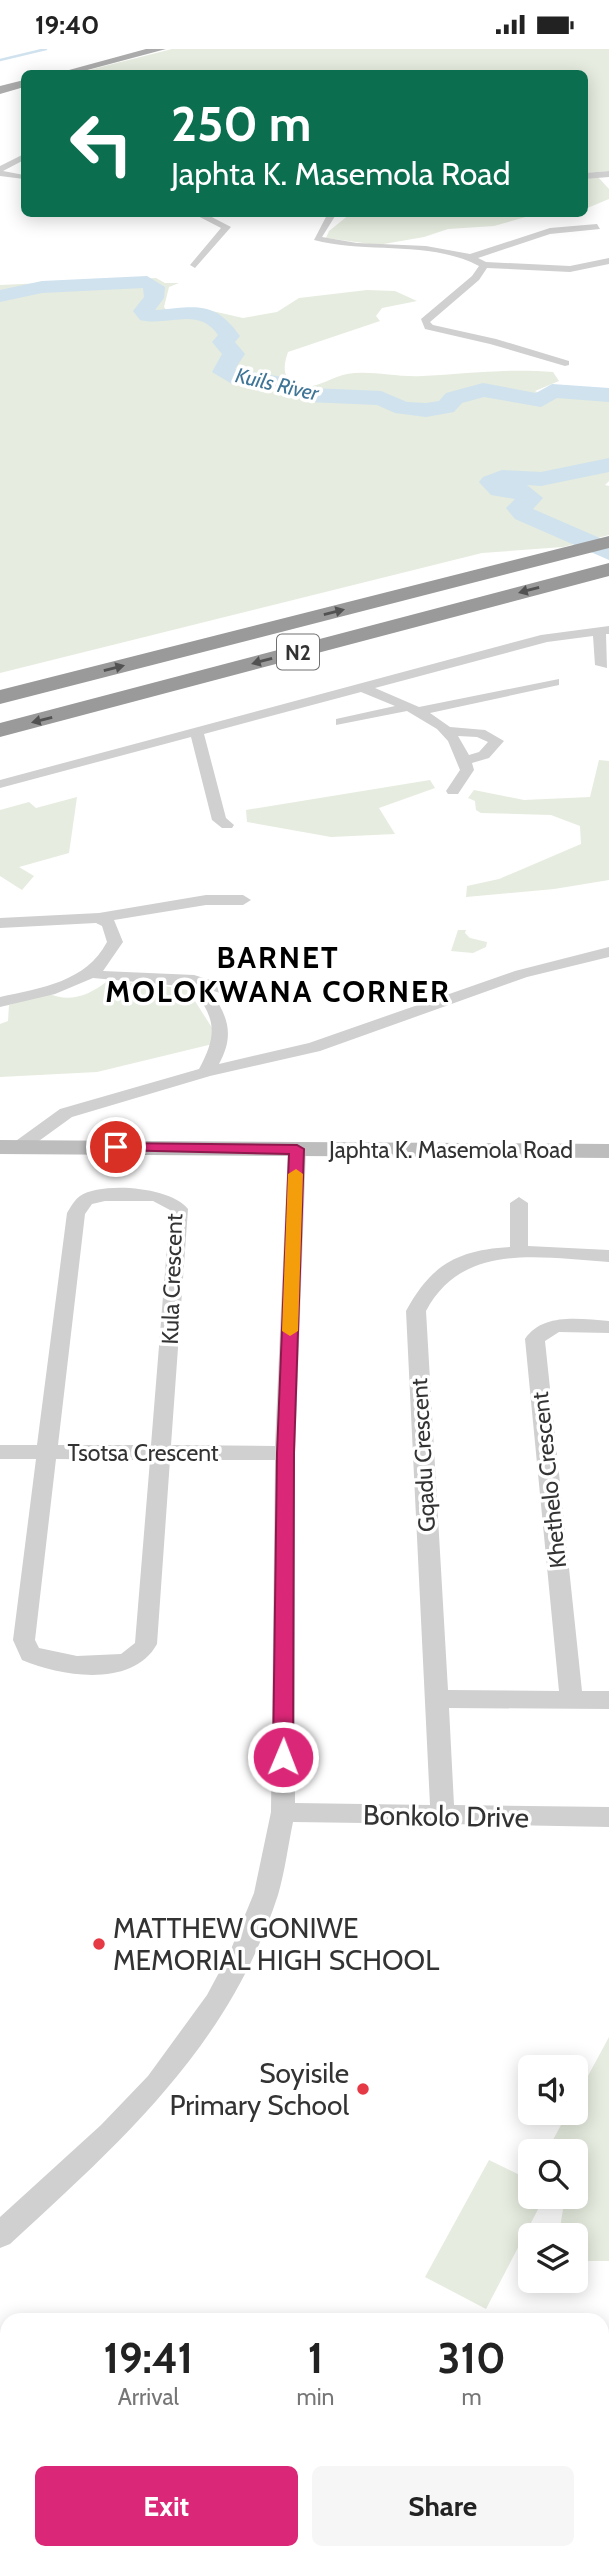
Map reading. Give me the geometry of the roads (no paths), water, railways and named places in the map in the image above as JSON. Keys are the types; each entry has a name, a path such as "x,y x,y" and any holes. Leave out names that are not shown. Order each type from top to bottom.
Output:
{"highway":[{"name":"N2","path":"0,697 609,542"},
{"name":"N2","path":"0,730 602,571"}],"main road":[{"path":"76,70 160,49"},
{"path":"0,90 21,85"},
{"name":"Japhta K. Masemola Road","path":"9,1147 609,1151"}],"street":[{"path":"0,171 21,159"},
{"path":"0,171 21,176"},
{"path":"588,176 609,174"},
{"path":"195,265 226,227 205,217"},
{"path":"330,217 317,238 362,248 422,249 469,258 484,265 569,269 609,261"},
{"path":"469,258 513,240 550,231 597,227"},
{"path":"484,265 476,278 453,295 425,325 565,363"},
{"path":"0,784 546,638 604,631 602,665"},
{"path":"341,722 554,682"},
{"path":"364,688 439,723 446,731 465,760 467,770 453,791"},
{"path":"446,731 480,733 497,741 484,755 465,760"},
{"path":"197,732 219,820 227,825"},
{"path":"0,923 99,918 206,900 243,900"},
{"path":"0,1002 61,987 91,973 110,953 115,942 109,924 99,918"},
{"path":"9,1147 66,1113 206,1072 314,1047 521,974 609,953"},
{"path":"91,973 131,979 194,980 233,992"},
{"path":"194,980 205,993 221,1034 220,1044 206,1072"},
{"path":"0,2235 111,2134 157,2084 216,2003 241,1957 266,1892 283,1812 285,1453 297,1149"},
{"name":"Kula Crescent","path":"47,1452 76,1213 86,1200 96,1196 156,1196 171,1200 178,1209 162,1453"},
{"path":"519,1203 519,1254"},
{"name":"Gqadu Crescent","path":"443,1817 416,1311 430,1282 468,1259 519,1254 609,1256"},
{"name":"Khethelo Crescent","path":"570,1699 535,1339 548,1328 560,1326 609,1327"},
{"name":"Tsotsa Crescent","path":"0,1452 285,1453"},
{"path":"47,1452 23,1640 25,1648 30,1654 49,1662 120,1664 135,1657 146,1644 162,1453"},
{"path":"435,1699 609,1700"},
{"name":"Bonkolo Drive","path":"283,1812 443,1817 609,1817"}],"waterway":[{"path":"0,60 46,49"},
{"name":"Kuils River","path":"0,296 42,287 147,282 155,287 154,298 143,311 147,316 203,313 221,324 229,336 223,342 234,354 225,364 223,372 240,379 274,382 308,395 381,398 403,408 426,410 446,407 454,398 483,390 541,400 552,391 609,395"},
{"name":"Kuils River","path":"609,465 541,479 502,477 491,482 500,490 524,492 531,498 518,508 524,514 582,537 609,552"}],"place":[{"name":"MATTHEW GONIWE MEMORIAL HIGH SCHOOL","path":"99,1944"},
{"name":"Soyisile Primary School","path":"363,2089"}],"district":[{"name":"BARNET MOLOKWANA CORNER","path":"278,974"}]}
